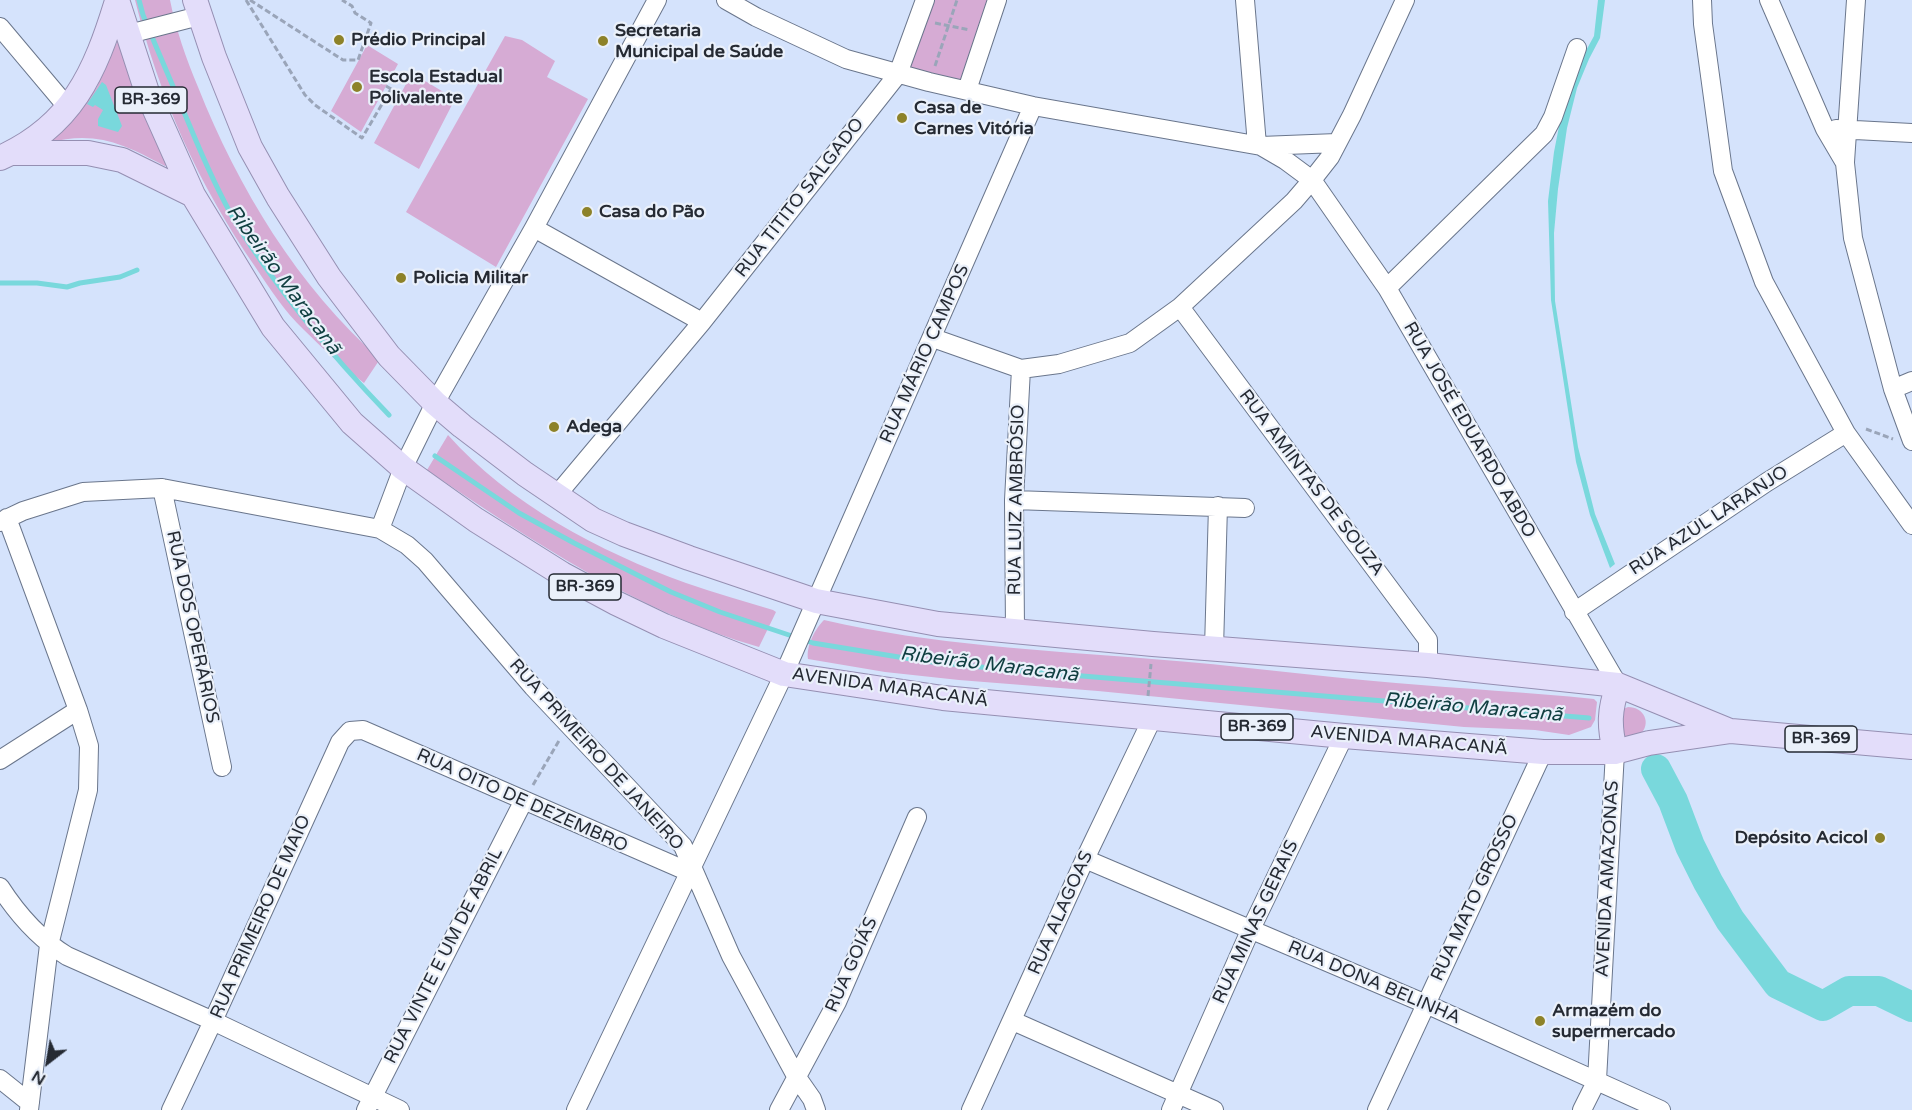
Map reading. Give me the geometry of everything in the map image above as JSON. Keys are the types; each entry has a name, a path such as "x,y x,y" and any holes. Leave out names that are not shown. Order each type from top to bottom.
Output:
{"main road":[{"name":"AVENIDA MARACANÃ","path":"117,1 135,33 147,92 193,195 273,327 352,423 403,468 520,549 615,603 664,626 787,667 943,698 1150,708 1344,736 1543,752 1615,752 1649,743 1731,731 1912,747"},
{"path":"6,155 28,142 69,109 95,64 117,1"},
{"name":"AVENIDA MARACANÃ","path":"193,12 250,147 329,278 389,356 435,403 462,426 556,496 593,520 812,611 1015,631 1428,664 1618,685 1731,731"},
{"path":"6,155 88,153 122,160 193,195"},
{"path":"1615,752 1610,730 1611,707 1618,685"},
{"path":"1649,743 1656,720 1653,701"}],"street":[{"path":"380,529 403,468 435,403 534,228 657,0"},
{"path":"726,0 766,22 846,59 929,82 1033,106 1259,146 1337,142"},
{"name":"RUA TITITO SALGADO","path":"556,496 702,321 898,74 925,0"},
{"path":"967,90 997,0"},
{"path":"1245,0 1259,146"},
{"path":"933,338 1021,369 1059,364 1130,343 1180,307 1294,201 1312,180 1330,157 1367,86 1405,0"},
{"path":"1702,0 1703,24 1723,171 1764,282 1846,433 1912,525"},
{"path":"1768,0 1825,129 1845,164"},
{"path":"1856,0 1845,164 1852,238 1893,389 1912,441"},
{"path":"135,33 193,12"},
{"path":"0,27 10,45 40,84 69,109"},
{"path":"1387,288 1544,134 1553,117 1577,48"},
{"name":"RUA MÁRIO CAMPOS","path":"576,1110 787,667 1033,106"},
{"path":"1825,129 1912,133"},
{"name":"RUA JOSÉ EDUARDO ABDO","path":"1259,146 1286,160 1312,180 1387,288 1618,685"},
{"path":"534,228 702,321"},
{"name":"RUA AMINTAS DE SOUZA","path":"1180,307 1428,640 1428,664"},
{"name":"RUA LUIZ AMBRÓSIO","path":"1015,631 1014,500 1021,369"},
{"path":"1893,389 1912,381"},
{"name":"RUA AZUL LARANJO","path":"1574,612 1767,482 1846,433"},
{"name":"RUA PRIMEIRO DE JANEIRO","path":"4,520 83,492 162,488 380,529 407,545 425,561 568,724 682,846 690,869 731,956 816,1110"},
{"name":"RUA DOS OPERÁRIOS","path":"162,488 222,767"},
{"path":"1014,500 1245,508"},
{"path":"1214,648 1218,506"},
{"path":"4,520 78,710 89,746 88,790 49,945 29,1107"},
{"name":"RUA ALAGOAS","path":"971,1110 1013,1021 1150,708"},
{"path":"0,760 78,710"},
{"name":"RUA OITO DE DEZEMBRO","path":"356,729 363,730 523,802 690,869"},
{"name":"RUA PRIMEIRO DE MAIO","path":"171,1110 340,742 345,735 356,729"},
{"name":"RUA MINAS GERAIS","path":"1171,1110 1250,931 1344,736"},
{"name":"RUA MATO GROSSO","path":"1377,1110 1543,752"},
{"name":"AVENIDA AMAZONAS","path":"1582,1110 1597,1080 1615,752"},
{"name":"RUA VINTE E UM DE ABRIL","path":"368,1104 523,802"},
{"name":"RUA GOIÁS","path":"779,1110 837,1002 917,817"},
{"name":"RUA DONA BELINHA","path":"1085,859 1426,1004 1661,1110"},
{"path":"0,887 29,926 49,945 68,956 213,1021 368,1104 400,1110"},
{"path":"1013,1021 1214,1110"},
{"path":"0,1079 29,1107"}],"path":[{"path":"248,0 344,60 358,60 370,22 355,14 352,6 342,0"},
{"path":"248,0 305,95 315,105 362,138 390,89"},
{"path":"929,82 957,0"},
{"path":"386,86 400,94"},
{"path":"1846,433 1864,429 1894,440"},
{"path":"1150,708 1152,656"},
{"path":"523,802 568,724"}],"shaded area":[{"path":"135,0 170,0 182,44 214,125 273,234 323,300 350,331 380,359 364,383 325,350 290,315 261,276 216,205 183,140 169,106 156,72"},
{"path":"928,0 991,0 962,84 907,70"},
{"path":"1598,0 1605,0 1600,38 1577,88 1567,128 1558,189 1554,233 1555,301 1578,447 1595,514 1615,564 1610,568 1590,515 1576,462 1551,300 1548,201 1563,106 1583,56 1594,36"},
{"path":"505,36 522,40 555,61 547,77 588,99 496,267 406,212"},
{"path":"117,42 121,43 168,164 165,166 136,151 109,141 80,138 48,143 46,140 77,115 97,87"},
{"path":"367,45 398,64 361,132 331,111"},
{"path":"412,73 455,99 419,169 374,143"},
{"path":"102,82 106,85 122,126 118,132 98,126 98,119 103,110 95,105 93,107 87,104"},
{"path":"448,435 498,482 557,523 654,571 776,612 759,647 671,615 586,572 427,470"},
{"path":"824,620 905,635 987,646 1183,661 1396,683 1594,699 1597,702 1595,720 1591,727 1569,735 1535,730 1464,727 885,672 808,659 808,649 812,638"},
{"path":"1628,707 1638,710 1644,716 1645,726 1640,735 1625,737 1621,735 1623,709"}],"waterway":[{"name":"Ribeirão Maracanã","path":"139,0 143,15 200,149 236,223 270,274 308,323 389,415"},
{"path":"0,283 37,283 67,287 120,277 137,270"},
{"name":"Ribeirão Maracanã","path":"435,456 519,513 671,592 720,612 813,643 923,661 1010,670 1589,718"},
{"name":"Ribeirão Maracanã","path":"1656,769 1673,801 1690,846 1708,882 1730,920 1778,984 1823,1006 1849,991 1879,991 1912,1007"}],"place":[{"name":"Prédio Principal","path":"339,40"},
{"name":"Secretaria Municipal de Saúde","path":"603,41"},
{"name":"Escola Estadual Polivalente","path":"357,87"},
{"name":"Casa de Carnes Vitória","path":"902,118"},
{"name":"Casa do Pão","path":"587,212"},
{"name":"Policia Militar","path":"401,278"},
{"name":"Adega","path":"554,427"},
{"name":"Depósito Acicol","path":"1880,838"},
{"name":"Armazém do supermercado","path":"1540,1021"}]}
